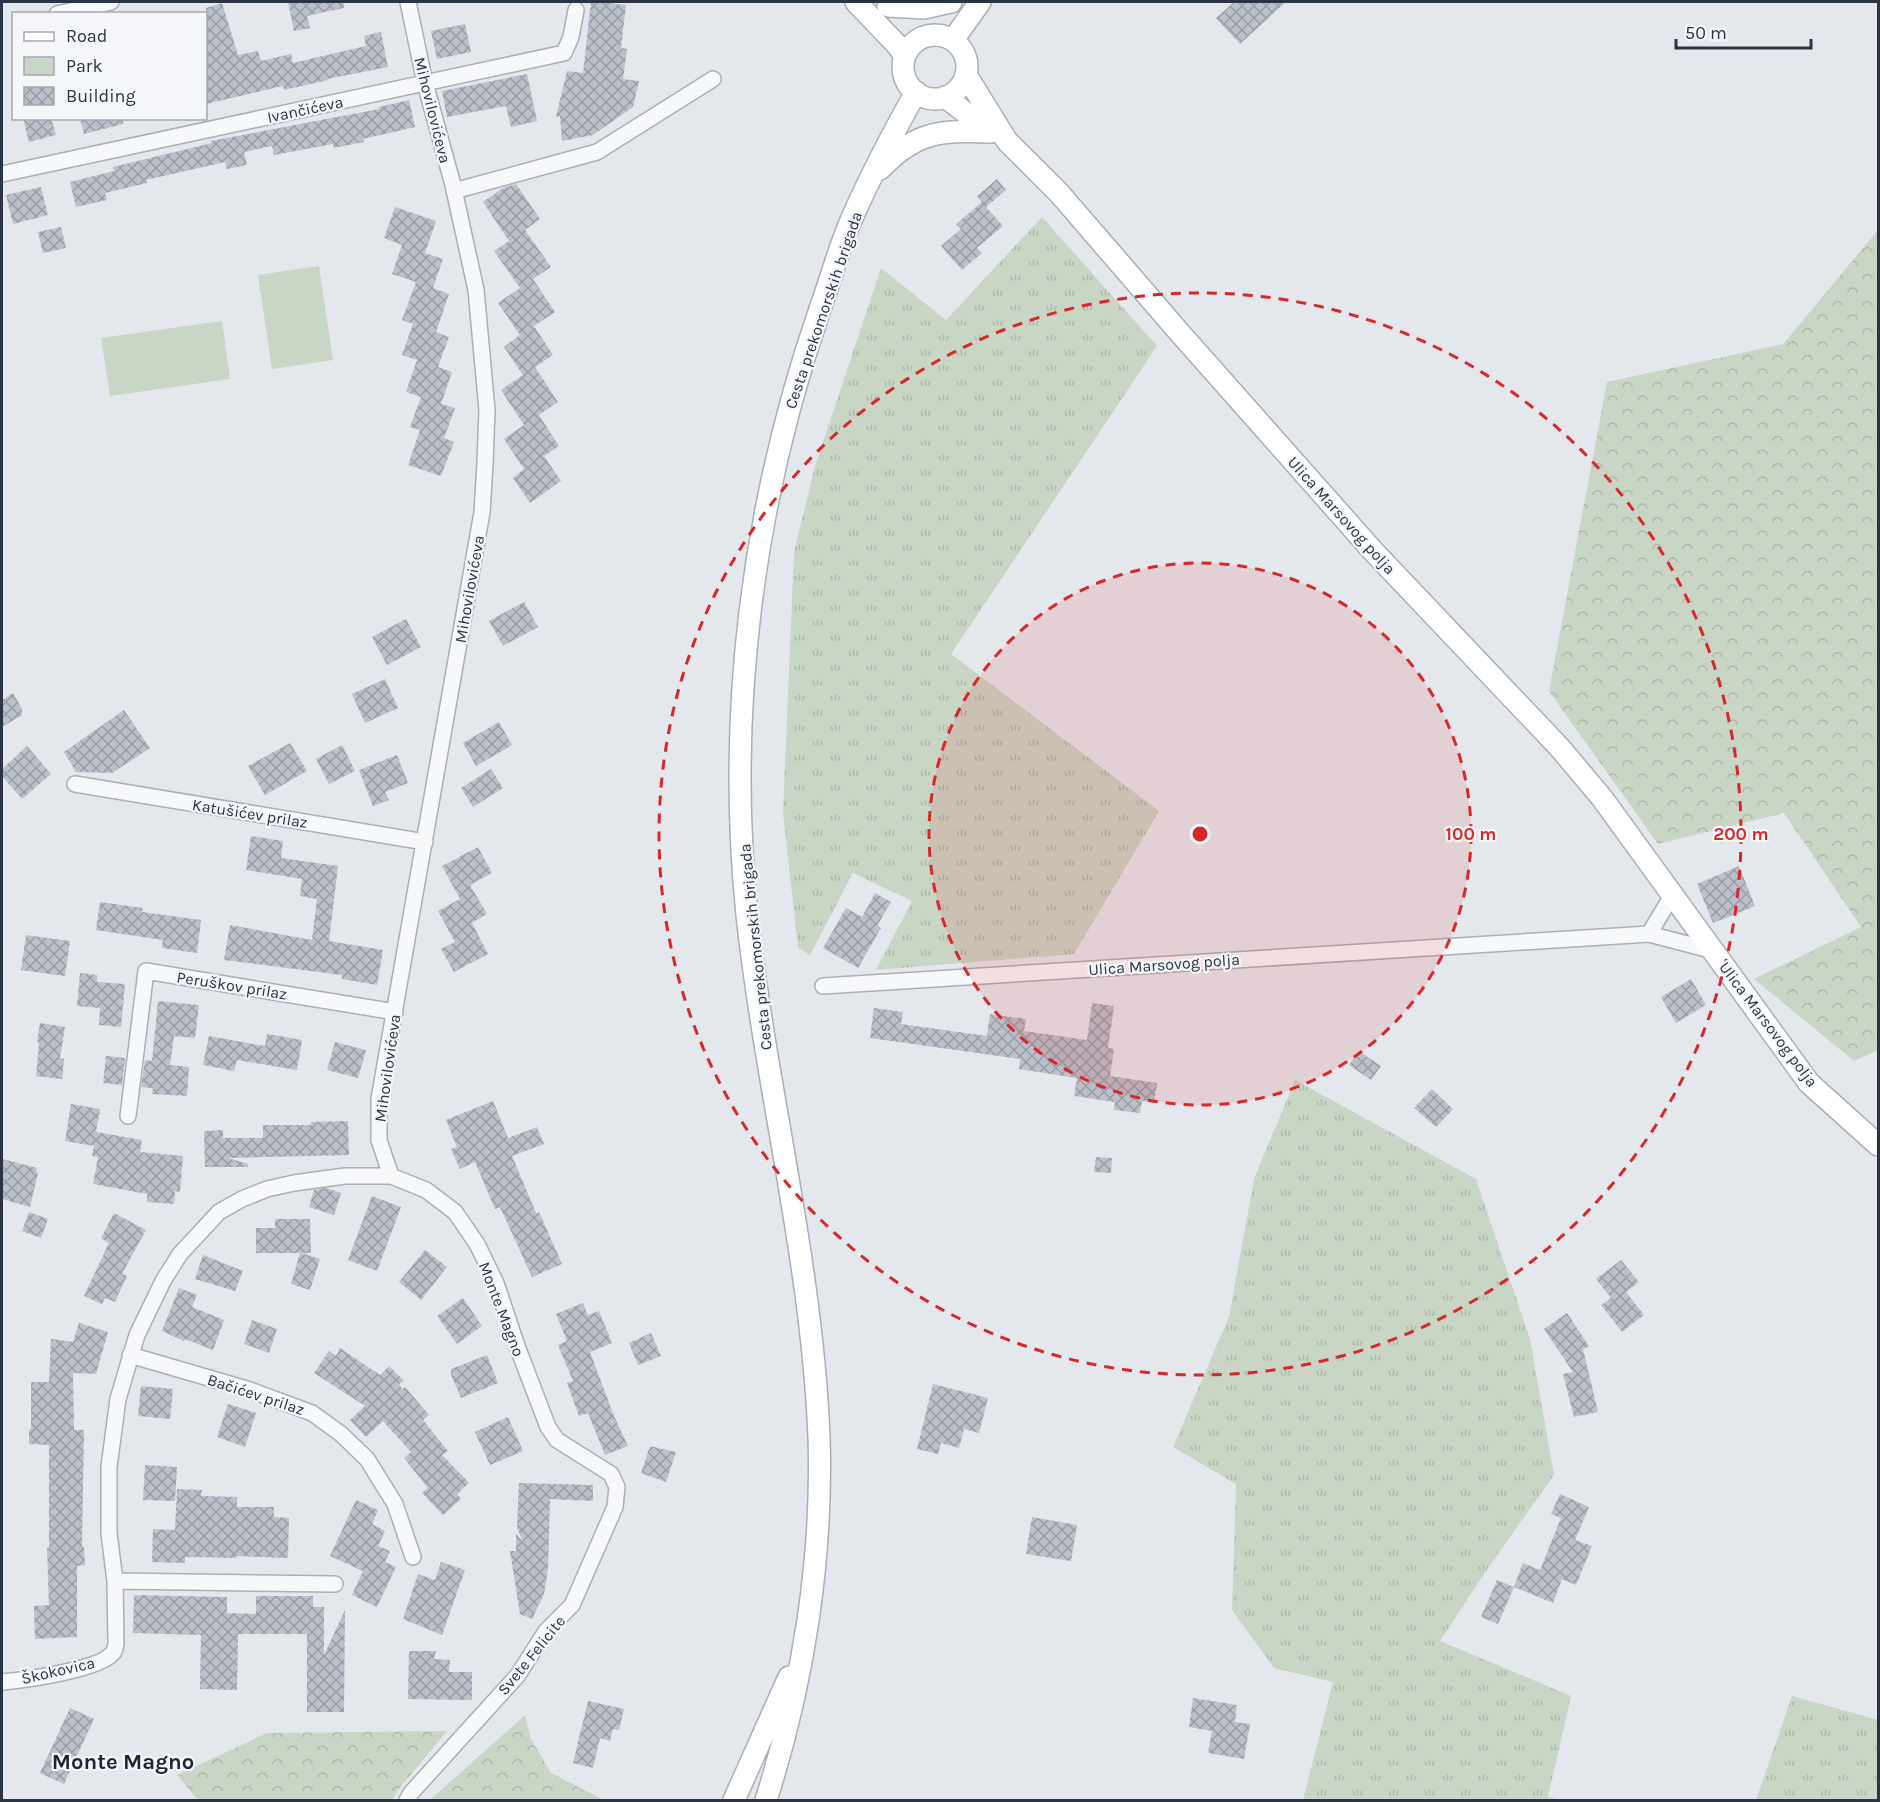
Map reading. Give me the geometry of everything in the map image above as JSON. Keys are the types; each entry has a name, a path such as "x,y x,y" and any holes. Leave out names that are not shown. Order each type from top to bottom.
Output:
{"main road":[{"path":"856,2 898,46 905,57"},
{"path":"885,4 924,8 951,2"},
{"path":"953,40 980,2"},
{"path":"885,4 926,36"},
{"path":"926,36 942,36 953,40 966,56 968,68 966,75 957,91 945,98 931,99 916,92 908,84 904,74 905,57 911,46 926,36"},
{"name":"Ulica Marsovog polja","path":"966,75 998,136"},
{"name":"Cesta prekomorskih brigada","path":"766,1800 787,1727 804,1647 816,1539 819,1432 809,1323 757,993 747,909 741,806 743,703 748,619 756,561 781,440 799,369 850,223 869,181 916,92"},
{"name":"Ulica Marsovog polja","path":"945,98 998,136 1059,193 1373,551 1560,748 1602,798 1809,1083 1878,1145"},
{"path":"869,181 903,148 927,135 955,131 998,136"},
{"name":"Cesta prekomorskih brigada","path":"734,1800 804,1647"}],"street":[{"path":"66,12 111,2"},
{"name":"Mihovilovićeva","path":"391,1176 379,1140 380,1099 482,512 487,410 476,290 454,191 425,83 408,2"},
{"name":"Ivančićeva","path":"2,174 564,53 571,37 576,10"},
{"path":"454,191 597,152 713,79"},
{"name":"Katušićev prilaz","path":"75,784 425,842"},
{"path":"1649,934 1672,894"},
{"name":"Ulica Marsovog polja","path":"823,986 1649,934 1714,951"},
{"name":"Peruškov prilaz","path":"128,1116 146,971 395,1012"},
{"name":"Monte Magno","path":"113,1653 116,1644 115,1581 109,1533 109,1467 118,1399 130,1355 149,1308 180,1254 219,1212 267,1189 345,1176 391,1176 426,1190 455,1212 477,1244 496,1283 516,1346 548,1427 557,1440 611,1474 617,1487"},
{"name":"Bačićev prilaz","path":"130,1355 250,1390 312,1413 341,1434 367,1459 395,1504 413,1557"},
{"name":"Svete Felicite","path":"407,1800 518,1675 546,1631 572,1605 615,1507 617,1487"},
{"path":"115,1581 335,1584"},
{"name":"Škokovica","path":"2,1682 77,1669 100,1661 113,1653"}],"green space":[{"path":"1042,217 1157,346 951,654 1159,811 1074,954 876,970 912,901 853,873 810,955 798,948 783,813 794,552 815,466 881,268 946,320"},
{"path":"1878,230 1878,1050 1854,1061 1754,979 1861,927 1784,813 1658,844 1549,691 1607,382 1783,344"},
{"path":"319,266 333,360 272,369 258,275"},
{"path":"222,321 230,379 110,396 101,338"},
{"path":"1295,1080 1476,1179 1530,1339 1554,1475 1440,1641 1571,1696 1548,1797 1561,1800 1303,1800 1333,1682 1274,1668 1232,1610 1236,1484 1173,1447 1229,1317 1254,1179"},
{"path":"1792,1696 1878,1720 1878,1800 1756,1800"},
{"path":"525,1715 531,1739 551,1773 604,1800 430,1800"},
{"path":"447,1731 392,1800 198,1800 177,1775 267,1733"}],"building":[{"path":"288,2 343,2 344,8 307,16 310,28 294,31"},
{"path":"591,2 614,2 614,4 626,5 621,48 627,49 623,79 639,81 633,107 593,135 562,141 560,116 556,117 567,71 583,73"},
{"path":"1234,2 1286,2 1240,44 1216,18"},
{"path":"222,3 238,55 258,51 261,61 291,54 293,63 366,46 364,36 381,32 388,67 284,90 283,86 207,104 206,8"},
{"path":"465,24 471,52 437,59 431,31"},
{"path":"527,74 537,121 511,127 506,106 447,117 442,91"},
{"path":"409,100 415,127 334,148 333,144 274,155 272,146 244,152 247,165 227,169 225,162 146,180 147,183 105,193 107,200 76,207 70,182 114,171 113,167 212,143 211,141 379,109 379,107"},
{"path":"24,120 52,120 56,135 29,142"},
{"path":"80,120 123,120 123,124 84,134"},
{"path":"997,179 1006,190 986,207 1003,226 977,248 982,253 962,270 941,246 961,229 956,224 982,202 977,196"},
{"path":"516,184 540,219 525,230 551,267 533,279 555,312 534,326 553,355 535,367 558,402 539,415 559,446 544,456 561,481 530,503 513,478 524,469 504,439 524,425 501,390 523,375 504,347 520,335 498,303 520,288 494,251 509,241 483,202 503,188"},
{"path":"41,187 48,215 13,224 6,195"},
{"path":"395,207 436,221 425,253 443,259 433,288 449,294 436,332 449,337 438,367 452,372 441,404 455,408 444,438 454,442 441,476 408,465 420,430 410,427 421,397 406,392 417,360 402,355 413,324 402,320 416,282 392,274 402,245 384,238"},
{"path":"61,227 66,248 43,253 38,232"},
{"path":"524,602 538,627 503,646 489,621"},
{"path":"406,619 421,647 387,665 372,637"},
{"path":"385,679 398,708 365,723 352,694"},
{"path":"13,693 22,709 22,715 2,727 2,700"},
{"path":"124,710 150,748 112,773 76,772 64,752"},
{"path":"499,722 512,745 476,766 463,743"},
{"path":"290,743 307,771 265,795 248,766"},
{"path":"342,745 355,771 329,784 316,759"},
{"path":"27,746 51,774 22,799 2,776 2,769"},
{"path":"397,755 408,783 385,792 389,800 373,806 359,770"},
{"path":"491,769 503,788 473,807 461,788"},
{"path":"251,836 283,841 281,858 338,866 329,941 383,950 377,985 342,979 342,975 224,960 230,925 312,940 317,899 300,896 302,879 246,870"},
{"path":"478,847 492,873 470,885 487,914 472,923 488,954 454,972 441,949 455,942 438,911 460,899 442,866"},
{"path":"1739,866 1755,906 1713,923 1697,884"},
{"path":"875,893 891,902 877,926 881,928 858,968 823,948 846,908 862,917"},
{"path":"100,902 143,908 142,912 201,920 197,953 162,948 163,940 96,930"},
{"path":"26,935 70,941 65,976 21,970"},
{"path":"80,973 97,975 97,982 125,984 121,1027 99,1025 100,1008 77,1006"},
{"path":"1691,979 1706,1005 1676,1023 1661,997"},
{"path":"158,1001 199,1005 195,1038 174,1036 170,1065 189,1067 187,1096 152,1094 153,1088 141,1087 145,1060 152,1061"},
{"path":"1092,1003 1114,1006 1108,1048 1114,1049 1110,1076 1157,1083 1154,1103 1142,1101 1140,1113 1114,1110 1115,1102 1074,1096 1077,1078 1019,1069 1020,1059 870,1038 874,1008 903,1012 901,1024 987,1036 990,1014 1026,1019 1024,1031 1087,1040"},
{"path":"40,1023 65,1027 60,1058 64,1059 62,1079 36,1076"},
{"path":"267,1034 302,1040 297,1070 237,1060 234,1071 203,1065 209,1036 265,1046"},
{"path":"335,1042 366,1050 358,1078 327,1070"},
{"path":"1359,1051 1381,1066 1371,1080 1349,1065"},
{"path":"106,1056 125,1058 122,1085 103,1083"},
{"path":"1432,1089 1453,1109 1436,1127 1414,1108"},
{"path":"493,1101 508,1138 537,1127 544,1144 512,1156 536,1213 539,1212 562,1264 532,1277 500,1207 495,1209 475,1162 460,1169 451,1149 457,1147 446,1120"},
{"path":"71,1104 100,1109 96,1132 142,1140 140,1152 183,1156 180,1192 175,1191 174,1204 147,1202 147,1194 93,1184 98,1157 92,1156 94,1146 65,1141"},
{"path":"348,1121 349,1155 228,1158 248,1164 248,1167 205,1167 204,1131 223,1130 223,1138 263,1138 263,1125 311,1125 311,1122"},
{"path":"1096,1157 1112,1158 1111,1173 1094,1172"},
{"path":"2,1159 37,1168 38,1173 30,1207 2,1199"},
{"path":"326,1188 341,1193 334,1215 309,1207 314,1190"},
{"path":"372,1196 401,1207 377,1271 348,1260"},
{"path":"29,1212 48,1219 41,1238 22,1231"},
{"path":"114,1213 146,1230 122,1274 127,1276 115,1302 105,1298 102,1304 84,1296 109,1243 101,1238"},
{"path":"275,1219 310,1219 311,1253 302,1253 320,1259 310,1290 291,1284 300,1253 256,1253 256,1228 275,1228"},
{"path":"425,1250 447,1267 421,1300 399,1282"},
{"path":"203,1255 243,1271 235,1291 195,1279"},
{"path":"1621,1260 1639,1282 1626,1292 1644,1315 1622,1332 1601,1305 1611,1298 1596,1279"},
{"path":"179,1288 197,1295 192,1307 224,1320 213,1350 162,1331"},
{"path":"463,1298 482,1326 457,1344 437,1316"},
{"path":"583,1303 588,1315 599,1311 612,1343 590,1352 628,1446 605,1455 588,1413 579,1416 567,1383 573,1381 558,1345 567,1341 556,1314"},
{"path":"1567,1313 1589,1346 1583,1349 1598,1412 1574,1417 1563,1374 1573,1372 1544,1329"},
{"path":"252,1320 277,1329 269,1353 244,1344"},
{"path":"79,1323 108,1332 96,1374 73,1373 74,1430 84,1430 82,1547 84,1547 85,1565 77,1566 77,1637 35,1639 34,1606 49,1605 47,1548 49,1548 49,1445 29,1444 31,1382 49,1382 51,1339 73,1342"},
{"path":"651,1333 661,1356 638,1365 629,1343"},
{"path":"340,1348 380,1375 389,1366 404,1381 399,1384 402,1389 405,1387 429,1415 423,1420 448,1451 442,1455 469,1483 457,1494 461,1499 443,1515 422,1493 428,1488 404,1458 411,1452 383,1421 366,1437 350,1420 365,1406 314,1373 329,1351 336,1356"},
{"path":"487,1355 498,1383 461,1398 451,1375 451,1369"},
{"path":"933,1384 988,1398 979,1433 964,1429 959,1448 941,1443 938,1454 917,1449"},
{"path":"141,1386 173,1389 170,1419 138,1416"},
{"path":"228,1404 256,1413 245,1447 217,1437"},
{"path":"508,1417 523,1451 490,1465 475,1432"},
{"path":"650,1446 676,1452 666,1482 641,1473"},
{"path":"145,1465 177,1467 175,1501 143,1500"},
{"path":"519,1483 593,1485 593,1501 550,1499 548,1569 544,1594 532,1619 520,1614 510,1551 516,1551 516,1534 523,1541 517,1528"},
{"path":"177,1489 202,1490 201,1496 237,1497 237,1507 274,1507 274,1517 289,1518 288,1558 185,1557 185,1563 152,1562 153,1529 175,1530"},
{"path":"1560,1494 1589,1507 1575,1540 1592,1546 1576,1585 1562,1579 1553,1603 1514,1587 1523,1563 1540,1570 1561,1518 1551,1514"},
{"path":"356,1500 378,1510 372,1524 385,1531 378,1546 390,1551 385,1562 396,1567 377,1607 352,1595 363,1571 330,1556"},
{"path":"1032,1517 1077,1525 1071,1561 1026,1554"},
{"path":"441,1562 465,1570 442,1635 403,1619 418,1574 435,1580"},
{"path":"1497,1580 1514,1587 1498,1624 1481,1617"},
{"path":"134,1595 227,1597 227,1613 256,1614 256,1596 313,1596 313,1607 324,1607 324,1655 345,1610 344,1712 307,1712 307,1634 238,1634 237,1690 200,1689 201,1635 133,1633"},
{"path":"409,1651 436,1651 434,1659 450,1660 449,1672 472,1672 472,1700 408,1699"},
{"path":"1193,1698 1237,1705 1235,1722 1250,1724 1244,1759 1208,1753 1212,1731 1189,1727"},
{"path":"588,1701 624,1709 619,1730 613,1729 610,1741 600,1738 593,1768 573,1763"},
{"path":"70,1708 94,1719 64,1784 40,1773"}],"district":[{"name":"Monte Magno","path":"123,1761"}]}
